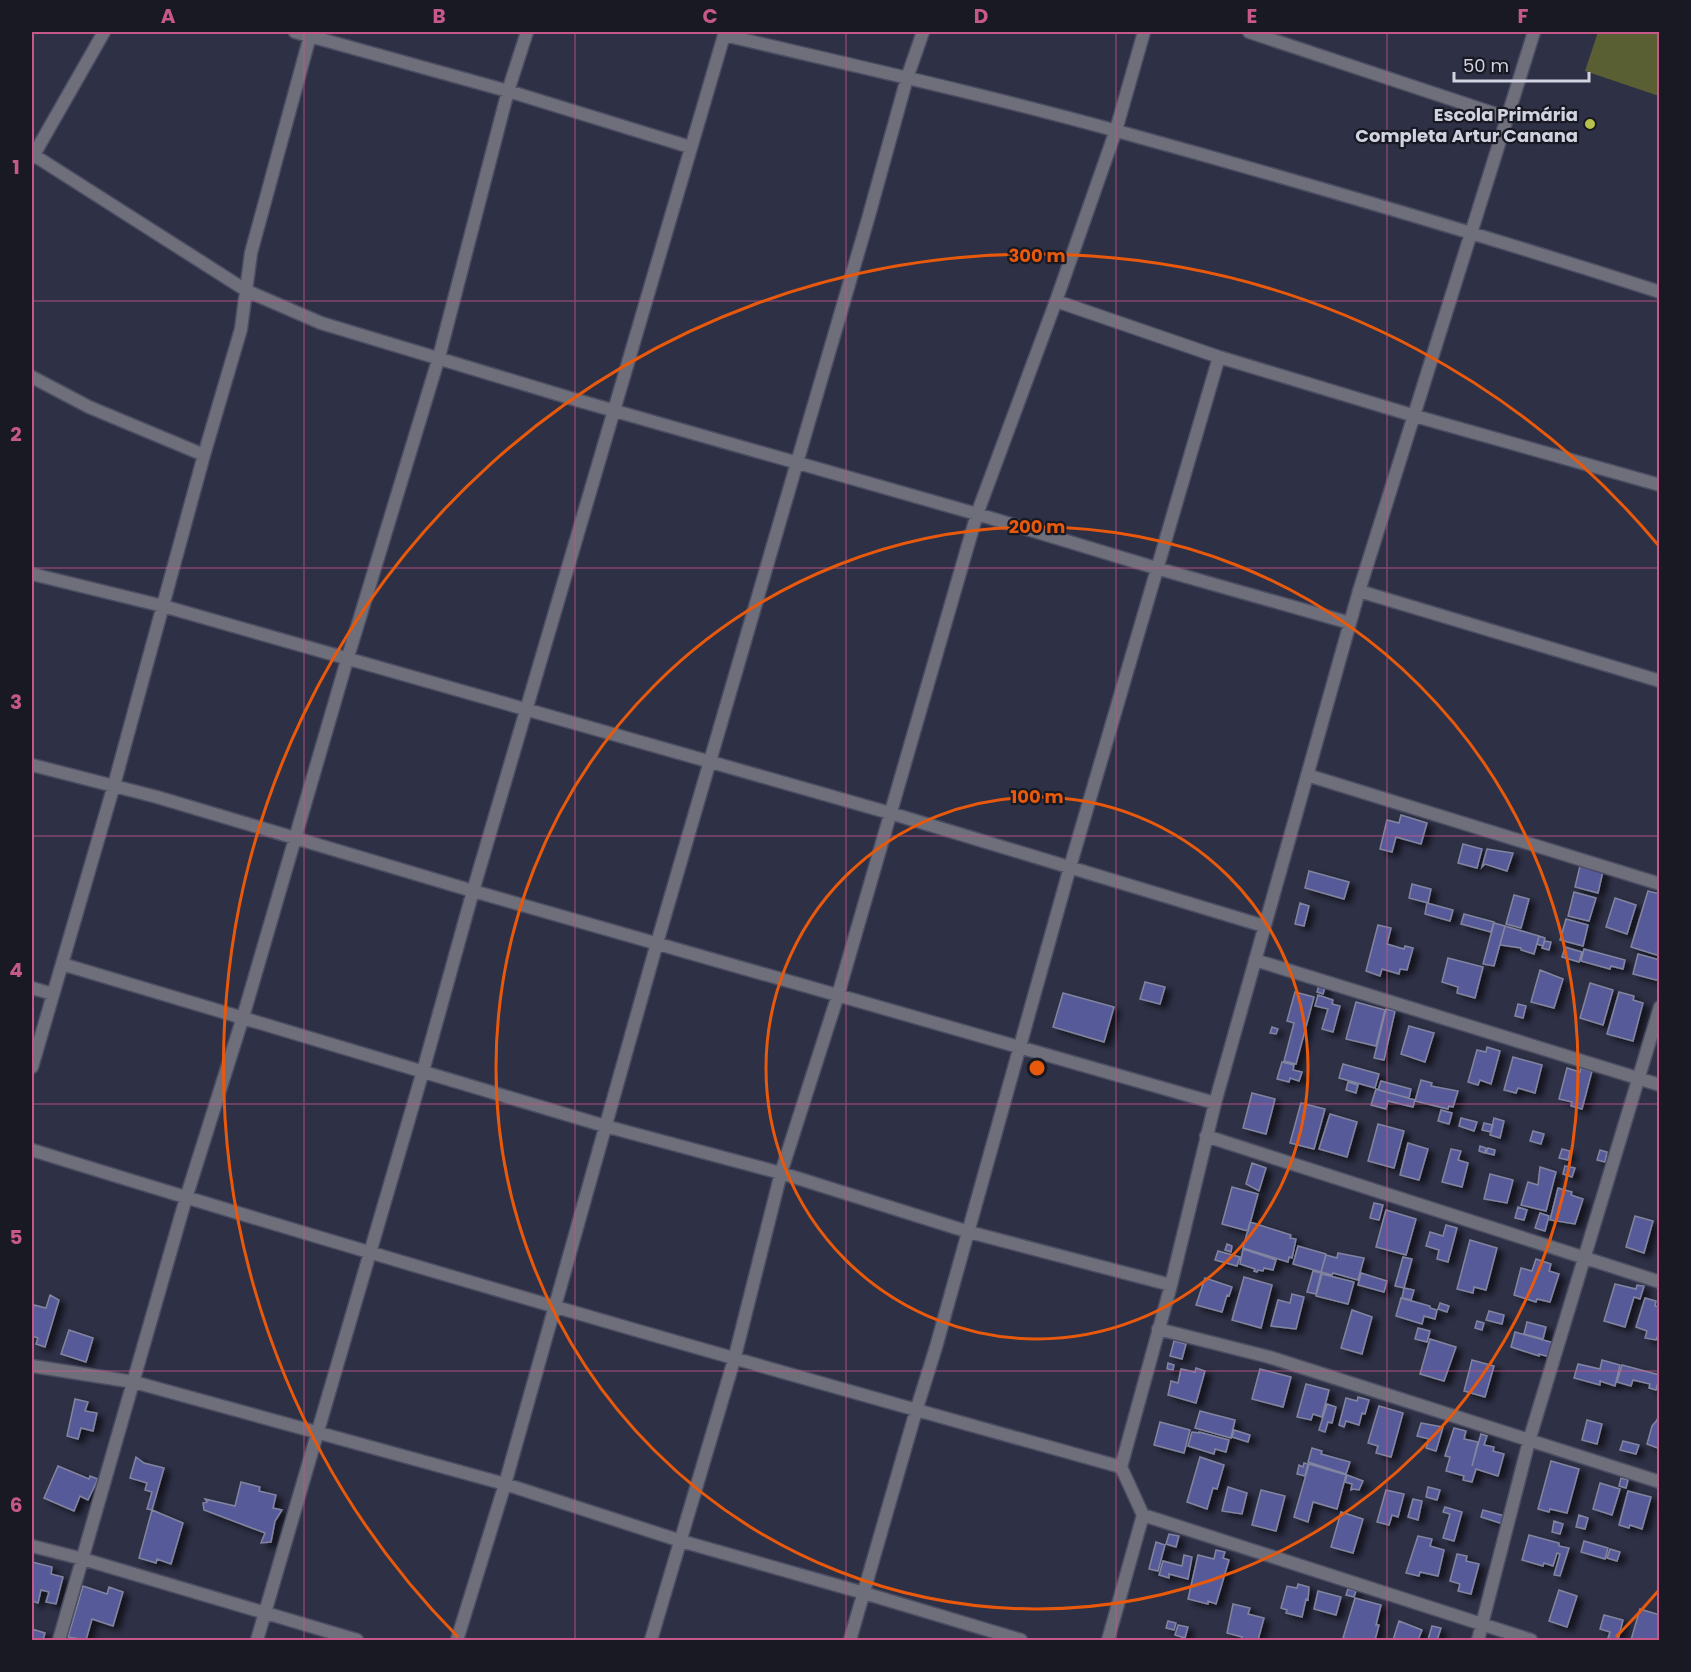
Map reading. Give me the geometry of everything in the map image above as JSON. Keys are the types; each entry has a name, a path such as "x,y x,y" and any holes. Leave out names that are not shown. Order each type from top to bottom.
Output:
{"street":[{"path":"104,32 32,156 247,291 321,323 569,398 1350,623"},
{"path":"294,32 310,36 325,35 690,147"},
{"path":"59,1641 186,1198 243,1017 294,838 439,357 508,91 527,32"},
{"path":"457,1641 505,1484 657,943 907,78 923,32"},
{"path":"651,1641 734,1360 781,1173 838,995 977,514 1116,130 1144,32"},
{"path":"1249,32 1508,118"},
{"path":"1108,1641 1143,1515 1120,1467 1171,1285 1206,1136 1359,591 1534,32"},
{"path":"257,1641 473,891 725,33 1116,130 1472,232 1659,292"},
{"path":"32,1067 114,785 204,455 241,329 251,254 310,36"},
{"path":"1056,301 1219,357 1415,416 1659,485"},
{"path":"850,1641 969,1232 1070,867 1219,357"},
{"path":"32,377 89,407 204,455"},
{"path":"32,574 163,606 890,813 1264,926"},
{"path":"1359,591 1659,681"},
{"path":"32,765 114,785 473,891 1215,1103"},
{"path":"1307,775 1659,884"},
{"path":"1255,960 1659,1085"},
{"path":"62,964 605,1126 781,1173 969,1232 1171,1285"},
{"path":"32,988 53,994"},
{"path":"1478,1641 1528,1441 1659,1007"},
{"path":"1206,1136 1659,1282"},
{"path":"32,1149 186,1198 734,1360 1120,1467"},
{"path":"1158,1329 1269,1357 1659,1482"},
{"path":"32,1366 134,1382 318,1432 505,1484 681,1541 1021,1641"},
{"path":"1143,1515 1531,1641"},
{"path":"32,1546 357,1641"}],"green space":[{"path":"1598,32 1659,32 1659,96 1585,71"}],"building":[{"path":"1401,815 1427,823 1421,844 1396,837 1392,852 1380,849 1387,820 1399,823"},
{"path":"1463,844 1482,849 1477,868 1458,863"},
{"path":"1487,849 1513,853 1507,871 1485,864 1482,867"},
{"path":"1580,866 1603,871 1598,893 1575,887"},
{"path":"1309,871 1349,882 1344,899 1305,888"},
{"path":"1412,884 1431,889 1428,903 1409,898"},
{"path":"1648,891 1660,894 1660,956 1631,947"},
{"path":"1574,892 1596,898 1589,921 1568,916"},
{"path":"1514,895 1529,899 1521,928 1506,924"},
{"path":"1615,898 1636,905 1627,934 1606,927"},
{"path":"1300,903 1309,906 1304,926 1295,924"},
{"path":"1427,903 1453,910 1450,921 1425,914"},
{"path":"1464,914 1494,922 1491,932 1461,924"},
{"path":"1566,919 1588,925 1583,946 1560,940"},
{"path":"1494,923 1505,926 1494,966 1483,964"},
{"path":"1378,925 1391,928 1387,944 1404,949 1405,946 1413,948 1407,970 1400,969 1399,974 1382,969 1380,976 1366,971"},
{"path":"1505,926 1539,936 1534,954 1521,950 1521,948 1500,945"},
{"path":"1539,936 1545,938 1543,946 1537,944"},
{"path":"1545,941 1551,942 1549,950 1542,948"},
{"path":"1565,947 1582,952 1579,962 1562,957"},
{"path":"1584,949 1625,960 1623,969 1611,966 1610,969 1581,961"},
{"path":"1638,954 1660,960 1660,981 1633,974"},
{"path":"1448,958 1483,967 1475,998 1457,993 1458,987 1442,982"},
{"path":"1540,970 1563,979 1554,1008 1531,1002"},
{"path":"1145,982 1165,987 1160,1004 1140,999"},
{"path":"1320,982 1326,984 1323,994 1317,992"},
{"path":"1590,983 1613,990 1603,1025 1580,1018"},
{"path":"1295,992 1314,997 1296,1064 1284,1061 1294,1023 1287,1021"},
{"path":"1619,992 1634,996 1633,1000 1643,1003 1633,1041 1607,1034"},
{"path":"1063,993 1114,1007 1104,1042 1053,1027"},
{"path":"1318,995 1333,1000 1332,1004 1340,1006 1333,1032 1322,1029 1328,1009 1315,1006"},
{"path":"1356,1002 1385,1010 1376,1046 1346,1039"},
{"path":"1518,1004 1526,1006 1523,1018 1515,1016"},
{"path":"1386,1009 1395,1011 1384,1060 1374,1058"},
{"path":"1409,1026 1434,1033 1425,1062 1401,1054"},
{"path":"1272,1027 1278,1029 1276,1034 1270,1033"},
{"path":"1487,1047 1500,1051 1491,1084 1480,1080 1478,1085 1468,1082 1477,1050 1486,1052"},
{"path":"1513,1057 1542,1065 1535,1093 1518,1088 1516,1093 1504,1090"},
{"path":"1282,1062 1294,1065 1293,1070 1302,1072 1299,1081 1290,1078 1289,1082 1277,1079"},
{"path":"1343,1064 1379,1074 1375,1088 1339,1078"},
{"path":"1567,1068 1580,1072 1581,1068 1592,1071 1582,1109 1571,1106 1572,1102 1559,1099"},
{"path":"1421,1080 1432,1083 1431,1086 1458,1091 1453,1107 1449,1106 1448,1109 1415,1101"},
{"path":"1381,1081 1411,1089 1409,1098 1378,1090"},
{"path":"1348,1082 1358,1085 1356,1093 1346,1090"},
{"path":"1376,1089 1415,1100 1413,1107 1388,1101 1386,1109 1371,1105"},
{"path":"1252,1093 1275,1099 1266,1134 1243,1128"},
{"path":"1301,1103 1325,1109 1314,1149 1290,1143"},
{"path":"1441,1110 1452,1113 1449,1124 1438,1121"},
{"path":"1330,1114 1357,1122 1347,1157 1319,1149"},
{"path":"1461,1118 1477,1122 1474,1131 1459,1126"},
{"path":"1494,1118 1504,1121 1500,1138 1490,1135"},
{"path":"1484,1123 1493,1125 1491,1132 1482,1130"},
{"path":"1378,1124 1404,1131 1394,1168 1368,1161"},
{"path":"1533,1131 1544,1134 1541,1144 1530,1141"},
{"path":"1408,1143 1428,1149 1419,1180 1400,1175"},
{"path":"1480,1146 1486,1148 1485,1153 1479,1151"},
{"path":"1488,1148 1495,1150 1494,1155 1486,1153"},
{"path":"1451,1149 1461,1151 1458,1160 1468,1163 1462,1187 1442,1182"},
{"path":"1562,1149 1570,1151 1568,1160 1559,1158"},
{"path":"1600,1150 1607,1152 1605,1162 1597,1160"},
{"path":"1252,1163 1266,1168 1259,1191 1246,1184"},
{"path":"1565,1166 1575,1168 1572,1177 1563,1174"},
{"path":"1540,1167 1556,1172 1546,1211 1521,1205 1528,1182 1538,1185"},
{"path":"1490,1174 1513,1180 1507,1203 1484,1199"},
{"path":"1232,1187 1258,1194 1248,1231 1222,1224"},
{"path":"1558,1188 1572,1192 1571,1195 1583,1199 1575,1224 1550,1220"},
{"path":"1374,1203 1383,1205 1379,1220 1370,1218"},
{"path":"1518,1207 1527,1210 1524,1220 1515,1218"},
{"path":"1386,1210 1416,1219 1406,1255 1376,1247"},
{"path":"1540,1213 1549,1216 1545,1231 1535,1228"},
{"path":"1635,1216 1653,1221 1644,1253 1626,1247"},
{"path":"1250,1222 1291,1235 1290,1238 1296,1239 1292,1258 1289,1257 1288,1262 1243,1248"},
{"path":"1446,1225 1457,1228 1448,1262 1437,1259 1439,1250 1426,1246 1430,1232 1443,1236"},
{"path":"1470,1240 1497,1248 1486,1290 1474,1287 1473,1293 1457,1289"},
{"path":"1227,1244 1232,1246 1231,1252 1225,1250"},
{"path":"1298,1246 1326,1254 1321,1272 1293,1264"},
{"path":"1243,1249 1276,1260 1273,1270 1264,1268 1263,1271 1258,1270 1257,1272 1254,1271 1255,1269 1240,1264"},
{"path":"1218,1251 1240,1257 1237,1266 1215,1260"},
{"path":"1338,1253 1364,1258 1358,1280 1321,1272 1326,1255 1337,1258"},
{"path":"1403,1257 1412,1259 1404,1288 1395,1286"},
{"path":"1536,1259 1551,1264 1549,1271 1559,1274 1550,1302 1537,1299 1536,1302 1514,1295 1521,1268 1532,1271"},
{"path":"1313,1271 1321,1273 1316,1294 1307,1292"},
{"path":"1361,1273 1387,1281 1384,1292 1358,1285"},
{"path":"1322,1274 1354,1282 1348,1304 1316,1296"},
{"path":"1244,1277 1272,1285 1261,1328 1232,1320"},
{"path":"1205,1278 1232,1287 1222,1312 1196,1305"},
{"path":"1615,1284 1636,1289 1637,1285 1644,1286 1640,1299 1634,1297 1625,1327 1604,1321"},
{"path":"1404,1288 1414,1290 1411,1300 1402,1298"},
{"path":"1292,1294 1304,1297 1296,1329 1271,1326 1278,1300 1290,1303"},
{"path":"50,1295 59,1300 45,1347 36,1344 38,1338 32,1336 32,1315 34,1305 46,1308"},
{"path":"1401,1298 1437,1310 1435,1319 1424,1316 1422,1324 1396,1316"},
{"path":"1645,1298 1656,1301 1655,1306 1660,1307 1660,1330 1656,1340 1645,1338 1647,1331 1636,1327"},
{"path":"1440,1303 1449,1306 1447,1312 1438,1309"},
{"path":"1352,1310 1372,1317 1362,1354 1341,1348"},
{"path":"1489,1311 1504,1315 1502,1324 1486,1320"},
{"path":"1477,1321 1484,1323 1482,1330 1475,1328"},
{"path":"1527,1322 1546,1327 1543,1339 1524,1334"},
{"path":"1418,1328 1430,1331 1427,1342 1415,1339"},
{"path":"69,1330 93,1338 86,1362 61,1354"},
{"path":"1515,1332 1554,1343 1550,1357 1511,1347"},
{"path":"1430,1339 1456,1347 1444,1381 1420,1374"},
{"path":"1174,1341 1186,1344 1182,1359 1170,1356"},
{"path":"1472,1360 1494,1366 1485,1397 1464,1391"},
{"path":"1602,1360 1620,1365 1615,1386 1600,1381 1600,1385 1574,1378 1578,1364 1600,1369"},
{"path":"1168,1363 1174,1365 1173,1370 1167,1369"},
{"path":"1622,1365 1660,1375 1656,1390 1649,1388 1650,1384 1633,1380 1631,1386 1617,1382"},
{"path":"1196,1368 1205,1371 1196,1403 1168,1395 1171,1381 1178,1383 1181,1369 1195,1372"},
{"path":"1260,1369 1291,1377 1283,1407 1252,1399"},
{"path":"1306,1384 1329,1390 1322,1417 1313,1414 1311,1420 1297,1417"},
{"path":"1358,1397 1369,1400 1359,1425 1346,1421 1344,1427 1339,1425 1346,1398 1357,1401"},
{"path":"75,1399 88,1402 85,1411 97,1413 93,1431 81,1428 78,1439 67,1436"},
{"path":"1327,1404 1336,1407 1332,1423 1328,1422 1325,1432 1319,1430"},
{"path":"1379,1406 1403,1413 1391,1457 1376,1453 1378,1446 1368,1443"},
{"path":"1660,1410 1660,1449 1647,1444"},
{"path":"1200,1411 1235,1420 1231,1438 1195,1428"},
{"path":"1587,1420 1602,1424 1597,1444 1582,1440"},
{"path":"1160,1422 1190,1430 1184,1453 1154,1445"},
{"path":"1421,1423 1443,1427 1436,1451 1426,1448 1429,1439 1417,1436"},
{"path":"1454,1428 1466,1431 1464,1439 1478,1442 1472,1466 1481,1434 1487,1436 1484,1445 1494,1447 1493,1451 1504,1454 1498,1476 1476,1469 1472,1482 1463,1480 1464,1476 1446,1471 1450,1457 1445,1456"},
{"path":"1234,1430 1250,1435 1248,1442 1232,1437"},
{"path":"1192,1432 1229,1440 1226,1452 1215,1449 1214,1454 1188,1446"},
{"path":"1623,1441 1639,1445 1636,1454 1620,1450"},
{"path":"1312,1448 1322,1451 1321,1454 1350,1462 1346,1474 1308,1462"},
{"path":"136,1457 144,1463 164,1468 152,1510 147,1509 152,1492 145,1490 147,1483 130,1478"},
{"path":"1200,1457 1224,1465 1217,1489 1213,1488 1207,1509 1187,1502"},
{"path":"1551,1461 1579,1469 1567,1513 1538,1509"},
{"path":"1304,1463 1308,1464 1305,1476 1297,1474 1299,1465 1303,1467"},
{"path":"1309,1464 1346,1475 1337,1509 1313,1502 1308,1522 1294,1517"},
{"path":"58,1466 89,1479 90,1476 98,1479 88,1500 80,1496 74,1511 44,1498"},
{"path":"1347,1475 1363,1481 1359,1490 1351,1490 1352,1484 1345,1482"},
{"path":"1621,1478 1628,1480 1626,1488 1619,1486"},
{"path":"241,1482 260,1487 259,1491 276,1495 273,1508 282,1510 275,1521 271,1542 261,1543 265,1533 204,1510 203,1503 207,1502 205,1499 235,1506"},
{"path":"1600,1483 1620,1489 1612,1515 1593,1509"},
{"path":"1228,1487 1247,1493 1242,1514 1222,1511"},
{"path":"1428,1487 1440,1490 1437,1500 1426,1497"},
{"path":"1261,1490 1285,1496 1276,1531 1252,1525"},
{"path":"1386,1490 1404,1494 1398,1517 1392,1515 1389,1525 1377,1522"},
{"path":"1628,1491 1651,1497 1642,1529 1630,1525 1629,1528 1619,1525"},
{"path":"1413,1499 1422,1501 1418,1520 1408,1517"},
{"path":"1445,1507 1462,1512 1454,1541 1443,1538 1450,1514 1443,1512"},
{"path":"152,1510 183,1523 171,1564 157,1559 156,1563 139,1558"},
{"path":"1483,1510 1505,1516 1503,1524 1481,1517"},
{"path":"1341,1512 1363,1519 1353,1553 1331,1547"},
{"path":"1579,1515 1588,1518 1585,1529 1576,1527"},
{"path":"1554,1521 1563,1524 1560,1534 1552,1532"},
{"path":"1169,1534 1179,1536 1176,1547 1166,1544"},
{"path":"1529,1535 1569,1548 1560,1576 1554,1575 1560,1554 1557,1553 1553,1566 1544,1563 1543,1566 1522,1560"},
{"path":"1418,1536 1432,1539 1430,1546 1444,1550 1438,1576 1420,1572 1419,1576 1406,1573"},
{"path":"1418,1536 1432,1539 1430,1546 1444,1550 1438,1576 1420,1572 1419,1576 1406,1573"},
{"path":"1584,1541 1608,1548 1605,1559 1581,1552"},
{"path":"1156,1542 1165,1545 1158,1571 1149,1569"},
{"path":"1610,1549 1620,1552 1617,1561 1607,1558"},
{"path":"1216,1550 1225,1552 1223,1558 1229,1560 1216,1604 1188,1599 1198,1555 1214,1559"},
{"path":"1457,1554 1467,1556 1466,1561 1479,1564 1471,1594 1458,1591 1460,1584 1450,1581"},
{"path":"1184,1555 1192,1557 1188,1579 1169,1574 1169,1578 1159,1575 1163,1561 1182,1566"},
{"path":"32,1562 52,1567 51,1574 63,1577 56,1604 46,1602 49,1592 41,1590 38,1603 32,1601"},
{"path":"1298,1584 1309,1587 1308,1600 1306,1599 1302,1617 1286,1613 1287,1610 1281,1608 1287,1586 1297,1588"},
{"path":"83,1586 107,1594 109,1587 123,1592 113,1626 92,1619 86,1640 68,1637"},
{"path":"1348,1589 1356,1591 1354,1597 1346,1595"},
{"path":"1559,1590 1577,1596 1567,1627 1549,1621"},
{"path":"1318,1591 1341,1597 1336,1615 1314,1609"},
{"path":"1355,1598 1381,1605 1375,1640 1343,1638"},
{"path":"1233,1604 1250,1608 1248,1614 1264,1618 1258,1640 1241,1640 1242,1637 1227,1633"},
{"path":"1640,1609 1660,1615 1660,1640 1631,1640"},
{"path":"1604,1615 1623,1620 1618,1640 1608,1638 1610,1632 1600,1629"},
{"path":"1168,1621 1176,1623 1174,1630 1166,1628"},
{"path":"1399,1621 1422,1630 1418,1640 1393,1640"},
{"path":"1178,1625 1188,1627 1185,1638 1175,1635"},
{"path":"1432,1626 1441,1628 1437,1640 1428,1640"},
{"path":"32,1629 45,1633 43,1640 32,1640"}],"place":[{"name":"Escola Primária Completa Artur Canana","path":"1590,124"}]}
